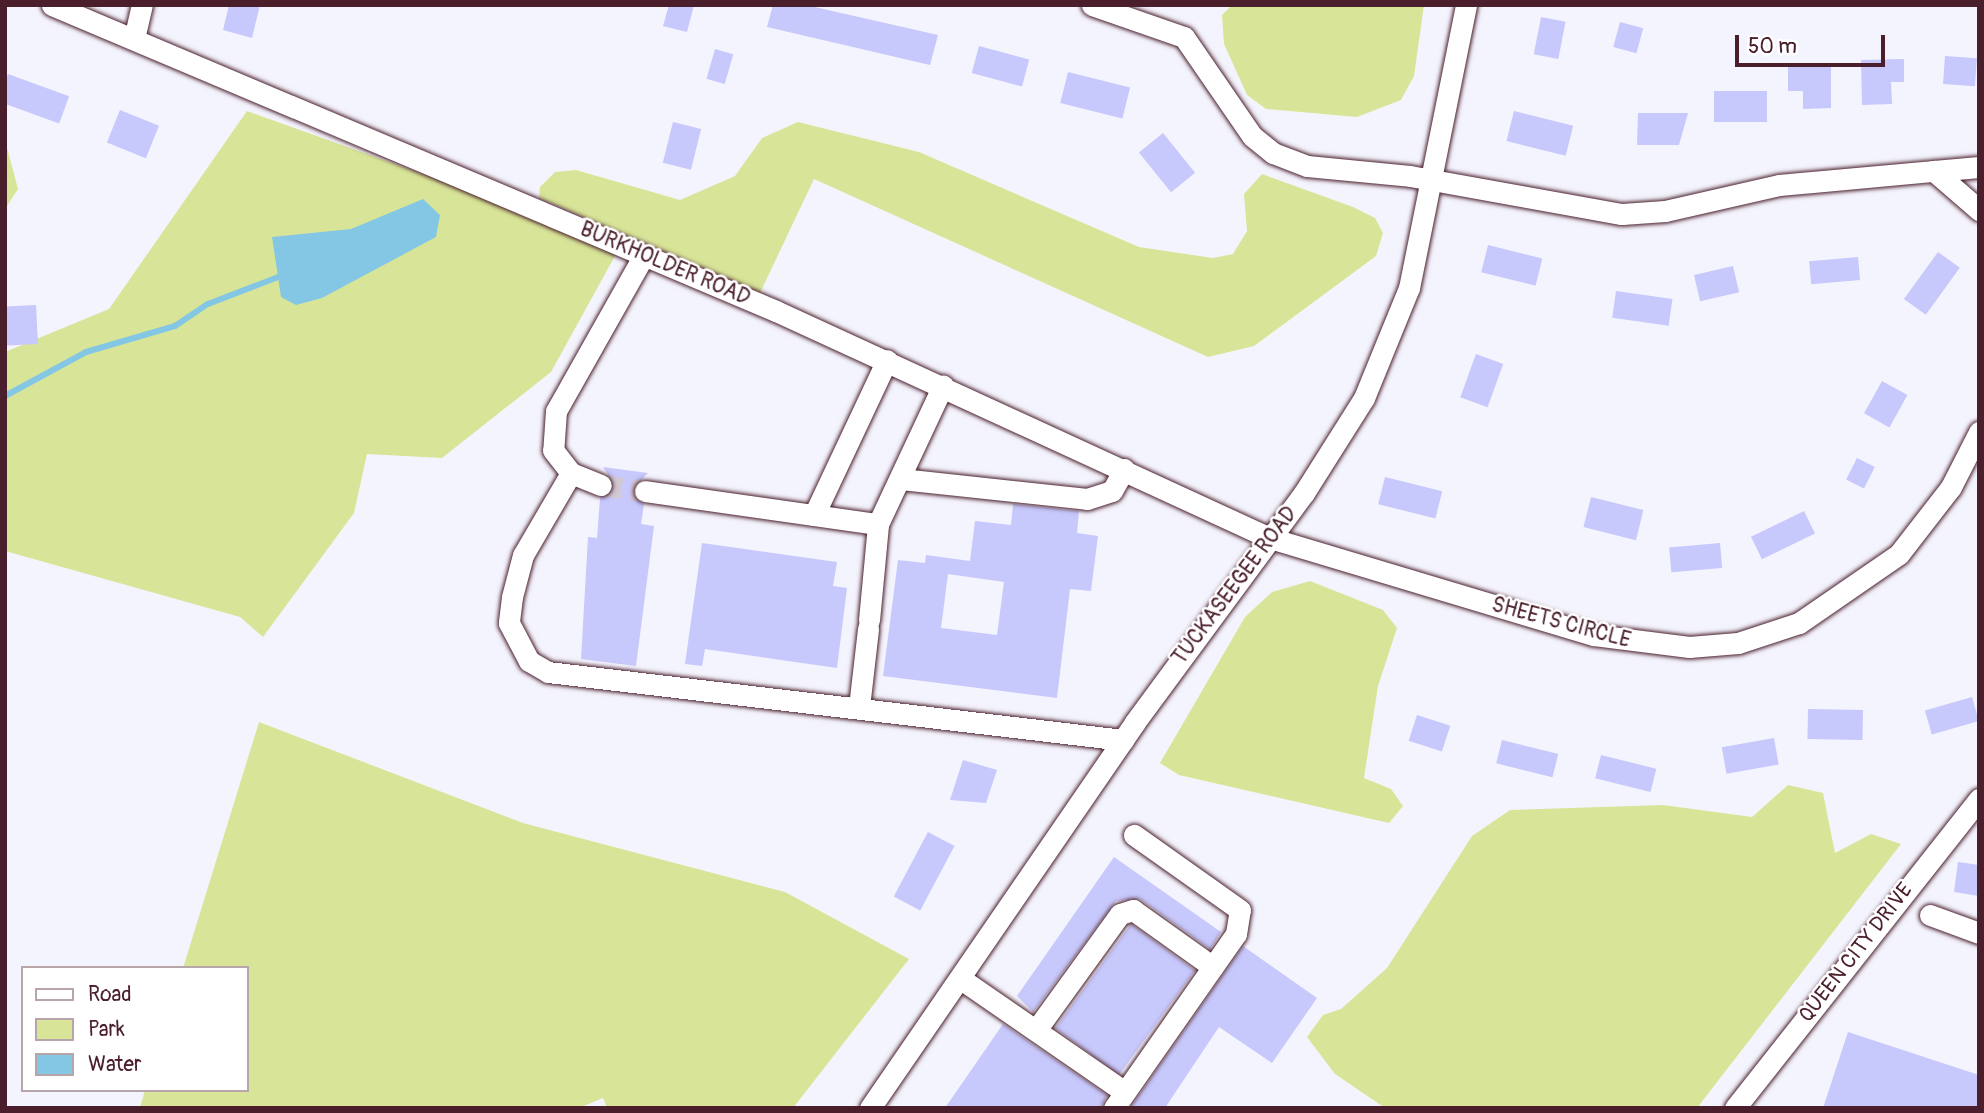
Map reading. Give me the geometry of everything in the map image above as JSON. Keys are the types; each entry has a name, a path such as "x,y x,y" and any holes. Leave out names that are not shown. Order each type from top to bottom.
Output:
{"street":[{"name":"BURKHOLDER ROAD","path":"52,5 887,360 1270,538"},
{"path":"134,38 142,5"},
{"path":"1093,5 1184,37 1252,136 1284,159 1435,181 1622,214 1823,179 1979,167"},
{"name":"TUCKASEEGEE ROAD","path":"870,1108 1123,740 1337,444 1384,357 1409,288 1435,181 1466,5"},
{"path":"1934,171 1979,210"},
{"path":"601,485 571,473 553,450 556,411 643,255"},
{"path":"814,516 833,468 887,360"},
{"path":"859,707 865,654 865,619 878,524 943,385"},
{"name":"SHEETS CIRCLE","path":"1270,538 1594,635 1689,647 1738,643 1832,606 1899,554 1951,486 1979,432"},
{"path":"901,479 1087,499 1112,491 1124,469"},
{"path":"571,473 523,555 512,597 509,623 529,662 548,672 1123,740"},
{"path":"645,491 878,524"},
{"name":"QUEEN CITY DRIVE","path":"1735,1108 1979,799"},
{"path":"961,979 1036,1030 1119,1100 1236,934 1240,911 1134,835"},
{"path":"1036,1030 1120,914 1133,910 1213,967"},
{"path":"1930,915 1979,933"}],"green space":[{"path":"1232,5 1424,5 1414,76 1401,100 1357,117 1266,109 1247,95 1224,44 1222,15"},
{"path":"247,111 621,245 551,372 442,458 367,454 354,513 263,637 240,617 5,551 5,352 109,309"},
{"path":"798,122 919,152 1139,247 1213,258 1233,254 1247,231 1244,194 1262,174 1353,207 1375,218 1383,233 1376,256 1254,346 1208,357 814,179 760,293 539,198 540,187 555,172 576,170 680,200 735,176 762,138"},
{"path":"5,140 18,189 5,209"},
{"path":"1310,581 1383,610 1397,628 1378,686 1364,778 1391,789 1403,806 1389,823 1179,775 1160,763 1245,617 1272,592"},
{"path":"259,722 523,823 785,892 909,959 793,1108 607,1108 603,1098 579,1108 140,1108 144,1092 248,1092 248,966 184,966"},
{"path":"1788,785 1823,793 1835,853 1871,834 1901,844 1697,1108 1385,1108 1335,1074 1307,1037 1323,1015 1341,1009 1387,968 1472,836 1510,810 1663,805 1752,817"}],"water":[{"path":"423,199 440,215 436,237 322,298 296,305 281,297 272,237 351,229"}],"building":[{"path":"229,5 260,5 252,38 223,30"},
{"path":"669,5 694,5 687,32 663,26"},
{"path":"773,5 806,5 938,35 930,65 767,27"},
{"path":"1541,17 1566,22 1558,59 1534,54"},
{"path":"1620,22 1643,28 1636,53 1613,47"},
{"path":"979,46 1029,59 1022,87 972,73"},
{"path":"715,49 733,54 725,84 706,79"},
{"path":"1945,56 1977,58 1975,86 1943,84"},
{"path":"1904,59 1904,82 1891,82 1892,104 1862,105 1861,60"},
{"path":"1788,64 1831,64 1831,108 1803,109 1803,91 1788,91"},
{"path":"1068,72 1130,87 1122,119 1060,103"},
{"path":"8,74 69,96 59,123 5,104 5,82"},
{"path":"1714,91 1767,91 1767,122 1714,122"},
{"path":"120,110 159,126 146,158 107,142"},
{"path":"1514,111 1573,126 1566,156 1507,141"},
{"path":"1638,113 1688,113 1679,145 1637,145"},
{"path":"673,122 701,129 691,170 663,163"},
{"path":"1163,133 1195,173 1171,192 1139,153"},
{"path":"1488,245 1542,259 1536,286 1481,272"},
{"path":"1938,252 1960,268 1926,315 1904,299"},
{"path":"1858,257 1860,280 1811,284 1809,261"},
{"path":"1733,266 1739,292 1700,301 1694,275"},
{"path":"1616,291 1672,299 1669,326 1612,318"},
{"path":"36,305 38,344 7,346 5,307"},
{"path":"1476,354 1503,364 1488,407 1460,397"},
{"path":"1882,381 1907,395 1889,427 1864,413"},
{"path":"1857,458 1875,467 1864,488 1846,479"},
{"path":"603,467 648,473 632,490 644,504 641,524 654,526 636,666 581,659 588,537 597,538 600,498 614,484"},
{"path":"1385,477 1442,491 1435,518 1378,504"},
{"path":"1591,497 1643,510 1636,540 1584,527"},
{"path":"1013,504 1079,511 1077,533 1098,536 1091,591 1070,589 1057,698 883,676 898,560 925,563 926,555 970,561 975,521 1011,525","holes":["948,574 1004,582 997,635 941,628"]},
{"path":"1804,511 1815,533 1762,559 1751,537"},
{"path":"702,543 837,562 833,586 847,588 837,668 705,649 702,666 685,664"},
{"path":"1720,543 1722,568 1671,572 1669,547"},
{"path":"1972,697 1979,721 1932,735 1925,711"},
{"path":"1808,709 1863,710 1862,740 1807,739"},
{"path":"1417,715 1450,726 1442,751 1409,741"},
{"path":"1774,738 1779,765 1726,774 1722,747"},
{"path":"1502,740 1558,754 1552,777 1496,763"},
{"path":"1601,755 1656,769 1651,792 1595,778"},
{"path":"963,760 997,770 986,803 950,800"},
{"path":"928,832 954,846 920,911 894,896"},
{"path":"1114,857 1221,932 1210,949 1140,899 1116,901 1033,1012 1017,996"},
{"path":"1958,862 1979,865 1979,896 1954,892"},
{"path":"1131,924 1195,970 1119,1075 1055,1028"},
{"path":"1243,946 1317,998 1272,1063 1219,1027 1165,1108 1130,1108"},
{"path":"1003,1024 1107,1095 1101,1108 945,1108"},
{"path":"1848,1032 1979,1075 1979,1108 1823,1108"}],"waterway":[{"path":"5,396 86,352 175,326 208,304 281,276"}],"tunnel":[{"path":"601,485 645,491"}]}
